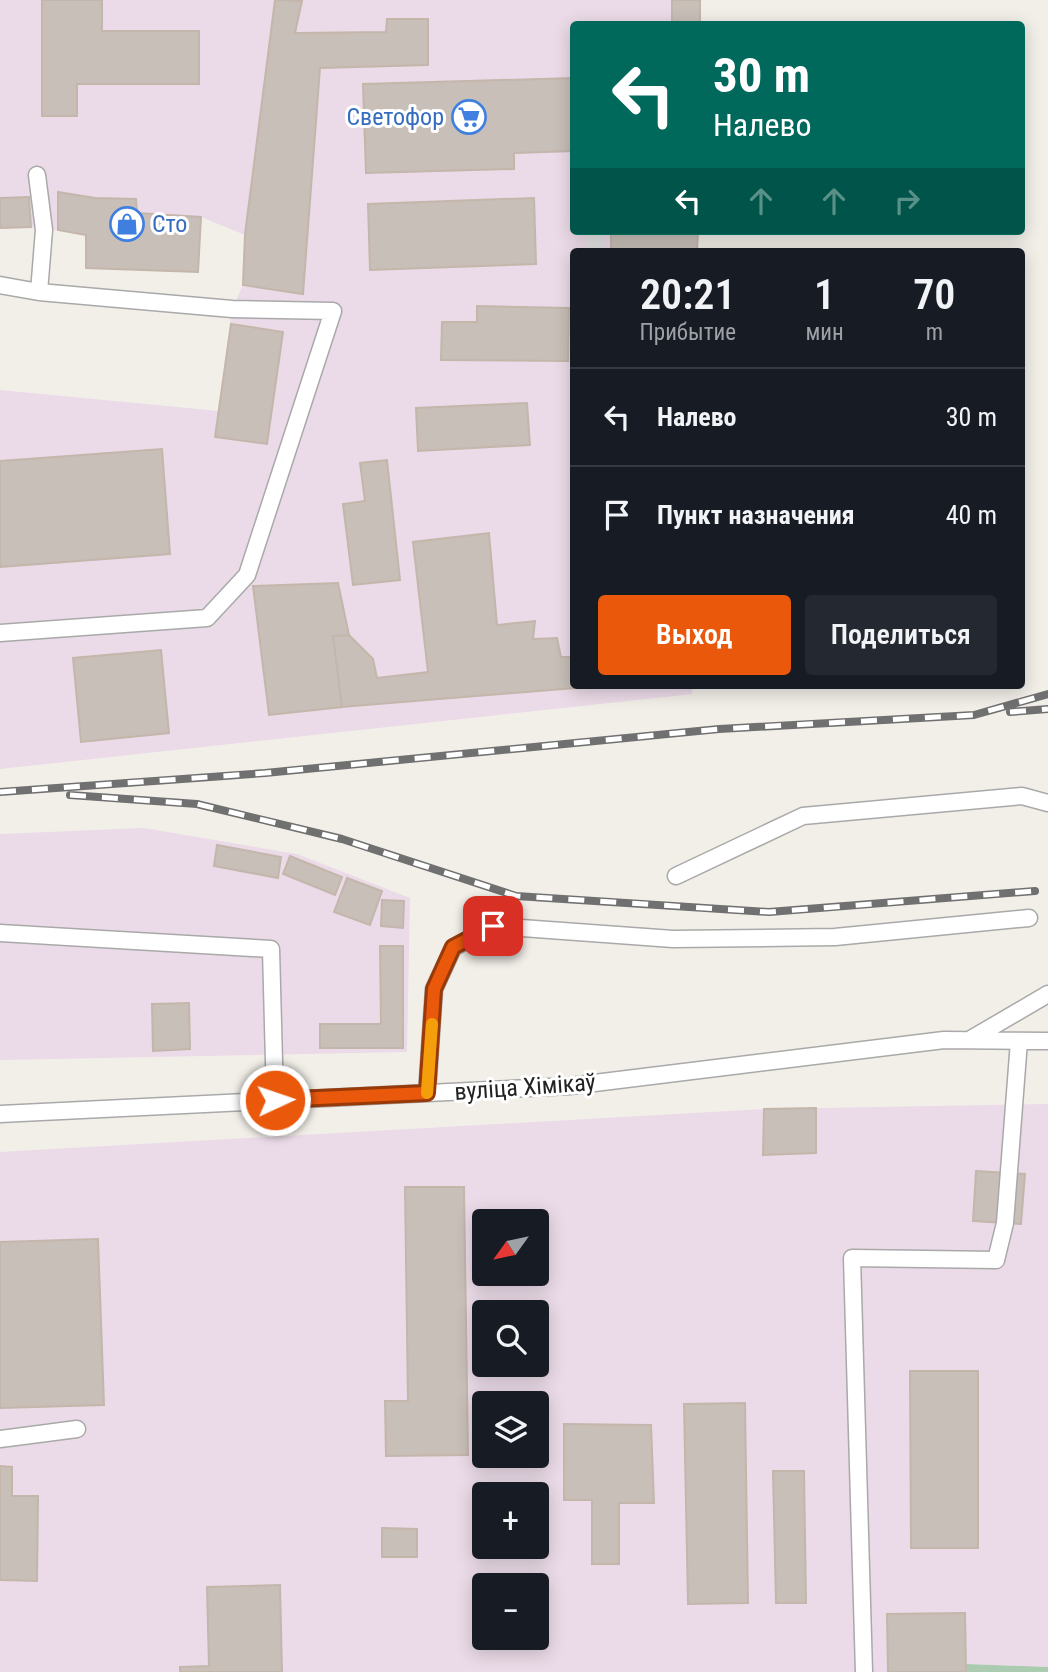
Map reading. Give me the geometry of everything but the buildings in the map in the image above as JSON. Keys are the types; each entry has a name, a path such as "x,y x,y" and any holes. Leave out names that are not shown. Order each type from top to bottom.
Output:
{"lane":[{"path":"37,175 44,230 39,292"},
{"path":"0,285 39,292 232,309 333,311 247,575 207,618 0,633"},
{"path":"676,876 803,816 1022,796 1048,803"},
{"path":"427,1093 434,989 453,947 493,926 673,939 835,937 1029,918"},
{"path":"0,933 271,949 275,1100"},
{"path":"969,1041 1048,993"},
{"name":"вуліца Хімікаў","path":"0,1114 570,1086 944,1040 1048,1041"},
{"path":"864,1672 852,1258 996,1261 1005,1223 1019,1041"},
{"path":"0,1439 76,1429"}],"shaded area":[{"path":"0,0 700,0 700,21 570,21 570,235 698,235 697,248 570,248 570,689 693,689 692,694 0,769 0,390 219,411 232,309 243,285 245,235 201,217 198,272 86,268 85,234 31,227 0,228"},
{"path":"588,235 604,235 605,248 588,248"},
{"path":"144,828 297,854 410,898 407,1052 0,1060 0,834"},
{"path":"1048,1104 1048,1667 967,1664 966,1672 0,1672 0,1152 764,1109"}],"green space":[{"path":"966,1664 1048,1667 1048,1672 966,1672"}],"railway":[{"path":"0,792 265,773 719,729 974,715 1048,694"},
{"path":"1010,712 1048,709"},
{"path":"70,795 197,804 342,839 516,896 769,912 1035,891"}],"slow traffic":[{"path":"427,1093 432,1024"}],"place":[{"name":"Светофор","path":"469,117"},
{"name":"Сто","path":"127,224"}],"route":[{"path":"275,1100 427,1093 434,989 453,947 493,926"}]}
